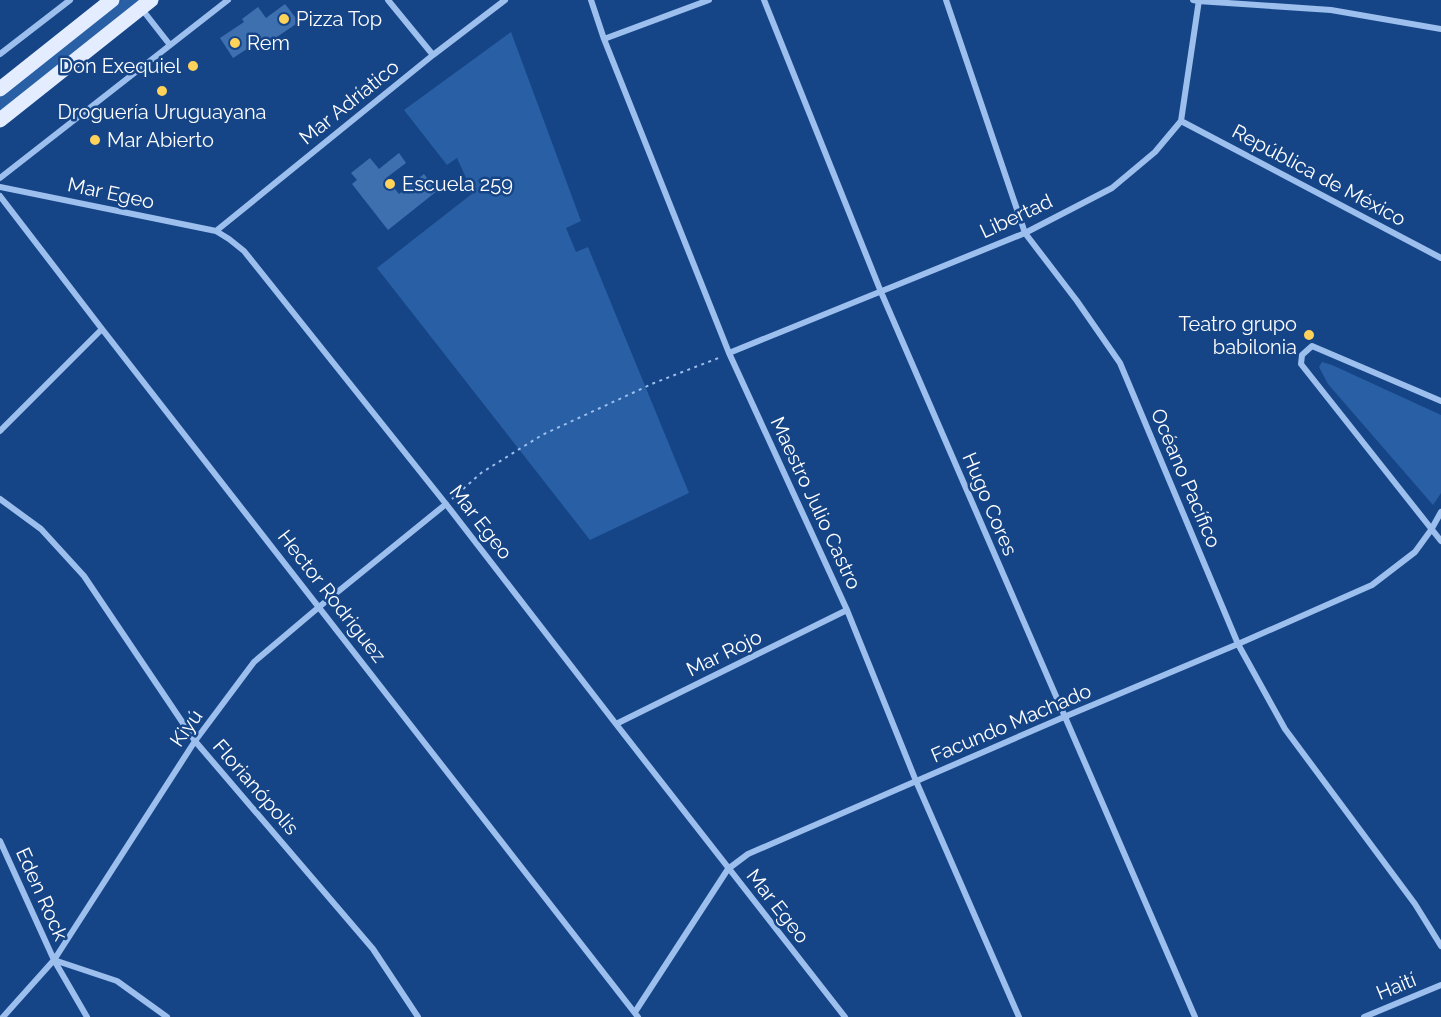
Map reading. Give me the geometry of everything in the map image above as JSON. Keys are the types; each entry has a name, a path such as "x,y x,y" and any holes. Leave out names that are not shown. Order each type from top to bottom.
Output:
{"main road":[{"path":"0,89 112,0"},
{"path":"0,120 146,4"}],"street":[{"path":"0,54 70,0"},
{"path":"0,178 228,0"},
{"path":"388,0 433,55"},
{"name":"Mar Adríatico","path":"216,231 433,55 505,0"},
{"name":"Maestro Julio Castro","path":"591,0 604,39 729,353 848,610 916,781 1019,1017"},
{"path":"604,39 709,0"},
{"name":"Hugo Cores","path":"764,0 881,292 1195,1017"},
{"name":"Océano Pacífico","path":"946,0 1025,232 1120,363 1238,644 1286,729 1415,904 1441,946"},
{"path":"1181,121 1197,0 1331,10 1441,29"},
{"path":"146,4 170,45"},
{"name":"Libertad","path":"729,353 1025,232 1112,188 1155,152 1181,121"},
{"name":"República de México","path":"1181,121 1441,258"},
{"name":"Mar Egeo","path":"0,187 216,231 244,251 446,504 845,1017"},
{"name":"Hector Rodriguez","path":"0,196 636,1014"},
{"path":"0,431 102,329"},
{"path":"1441,401 1312,346 1302,356 1301,364 1441,541"},
{"name":"Florianópolis","path":"0,499 41,530 84,576 195,741 373,949 418,1017"},
{"name":"Kiyú","path":"3,1017 54,960 195,741 254,662 446,504"},
{"name":"Facundo Machado","path":"636,1014 728,869 748,854 1372,585 1415,552 1441,512"},
{"name":"Mar Rojo","path":"616,724 848,610"},
{"name":"Eden Rock","path":"0,841 54,960 87,1017"},
{"name":"Eden Rock","path":"54,960 117,981 167,1017"},
{"name":"Haití","path":"1364,1017 1441,985"}],"path":[{"path":"446,504 481,473 542,435 654,382 729,353"}],"shaded area":[{"path":"121,0 140,0 0,111 0,97"},
{"path":"511,32 581,221 566,228 576,252 588,247 689,493 590,540 377,268 473,193 457,158 447,165 404,110"},
{"path":"1322,362 1441,415 1441,493 1433,505 1328,384 1319,367"}],"building":[{"path":"285,4 299,22 262,47 258,42 233,58 220,38 244,22 242,19 258,7 266,18"},
{"path":"399,153 406,163 386,178 399,194 424,174 437,191 388,230 352,184 357,180 351,173 370,158 379,169"}],"place":[{"name":"Pizza Top","path":"284,19"},
{"name":"Rem","path":"235,43"},
{"name":"Don Exequiel","path":"193,66"},
{"name":"Droguería Uruguayana","path":"162,91"},
{"name":"Mar Abierto","path":"95,140"},
{"name":"Escuela 259","path":"390,184"},
{"name":"Teatro grupo babilonia","path":"1309,335"}]}
